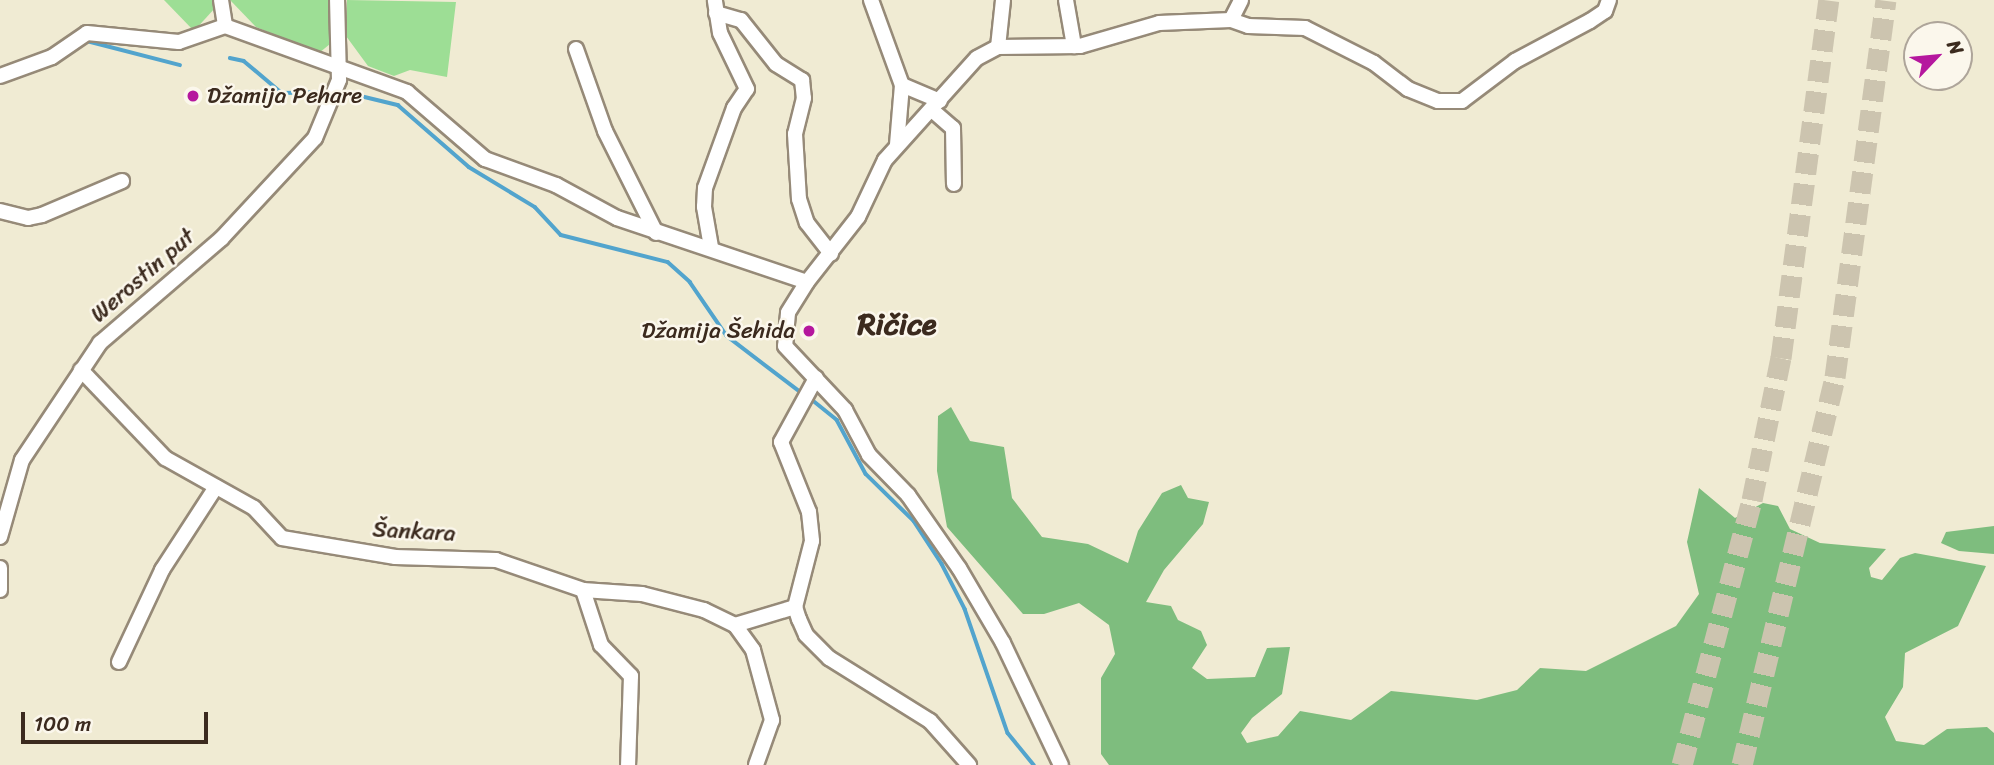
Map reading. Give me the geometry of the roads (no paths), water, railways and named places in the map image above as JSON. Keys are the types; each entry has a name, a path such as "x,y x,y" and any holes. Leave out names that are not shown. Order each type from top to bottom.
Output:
{"street":[{"path":"220,0 225,26"},
{"name":"Werostin put","path":"0,537 22,460 80,370 120,323 221,239 315,138 337,90 337,0"},
{"path":"871,0 902,85 897,145"},
{"path":"998,47 1003,0"},
{"path":"1066,0 1074,46"},
{"path":"1231,20 1241,0"},
{"path":"1061,765 1003,643 959,568 908,495 869,455 845,410 785,346 788,313 807,282 858,217 885,160 977,58 998,47 1074,46 1159,23 1231,20 1248,26 1305,29 1374,63 1408,89 1438,101 1462,101 1515,61 1605,11 1609,0"},
{"path":"712,247 704,207 705,188 734,108 747,89 727,52 716,6"},
{"path":"716,6 741,20 776,64 802,80 804,98 795,134 799,199 807,223 831,254"},
{"path":"0,76 52,57 88,33 179,42 225,26 407,92 485,159 555,185 617,218 656,233 712,247 807,282"},
{"path":"576,49 605,131 656,233"},
{"path":"902,85 936,105 953,128 954,184"},
{"path":"0,211 35,216 122,181"},
{"name":"Šankara","path":"80,370 166,458 254,508 282,538 395,557 496,560 583,590 642,594 704,610 735,625"},
{"path":"816,378 781,442 810,512 812,541 795,607 806,635 829,658 930,721 969,765"},
{"path":"119,662 162,570 216,487"},
{"path":"0,568 0,590"},
{"path":"583,590 601,645 631,676 628,765"},
{"path":"756,765 772,720 753,650 735,625 761,621 795,607"}],"waterway":[{"path":"87,41 180,65"},
{"path":"230,58 244,61 282,93 329,92"},
{"path":"340,91 398,105 469,167 535,207 561,235 668,262 690,282 727,336 803,394"},
{"path":"810,398 837,420 866,474 914,521 942,564 965,609 1008,733 1034,765"}],"tunnel":[{"path":"1682,765 1752,500 1781,358 1829,0"},
{"path":"1742,765 1835,377 1886,0"}],"place":[{"name":"Džamija Pehare","path":"193,96"},
{"name":"Džamija Šehida","path":"809,331"}],"district":[{"name":"Ričice","path":"897,324"}]}
